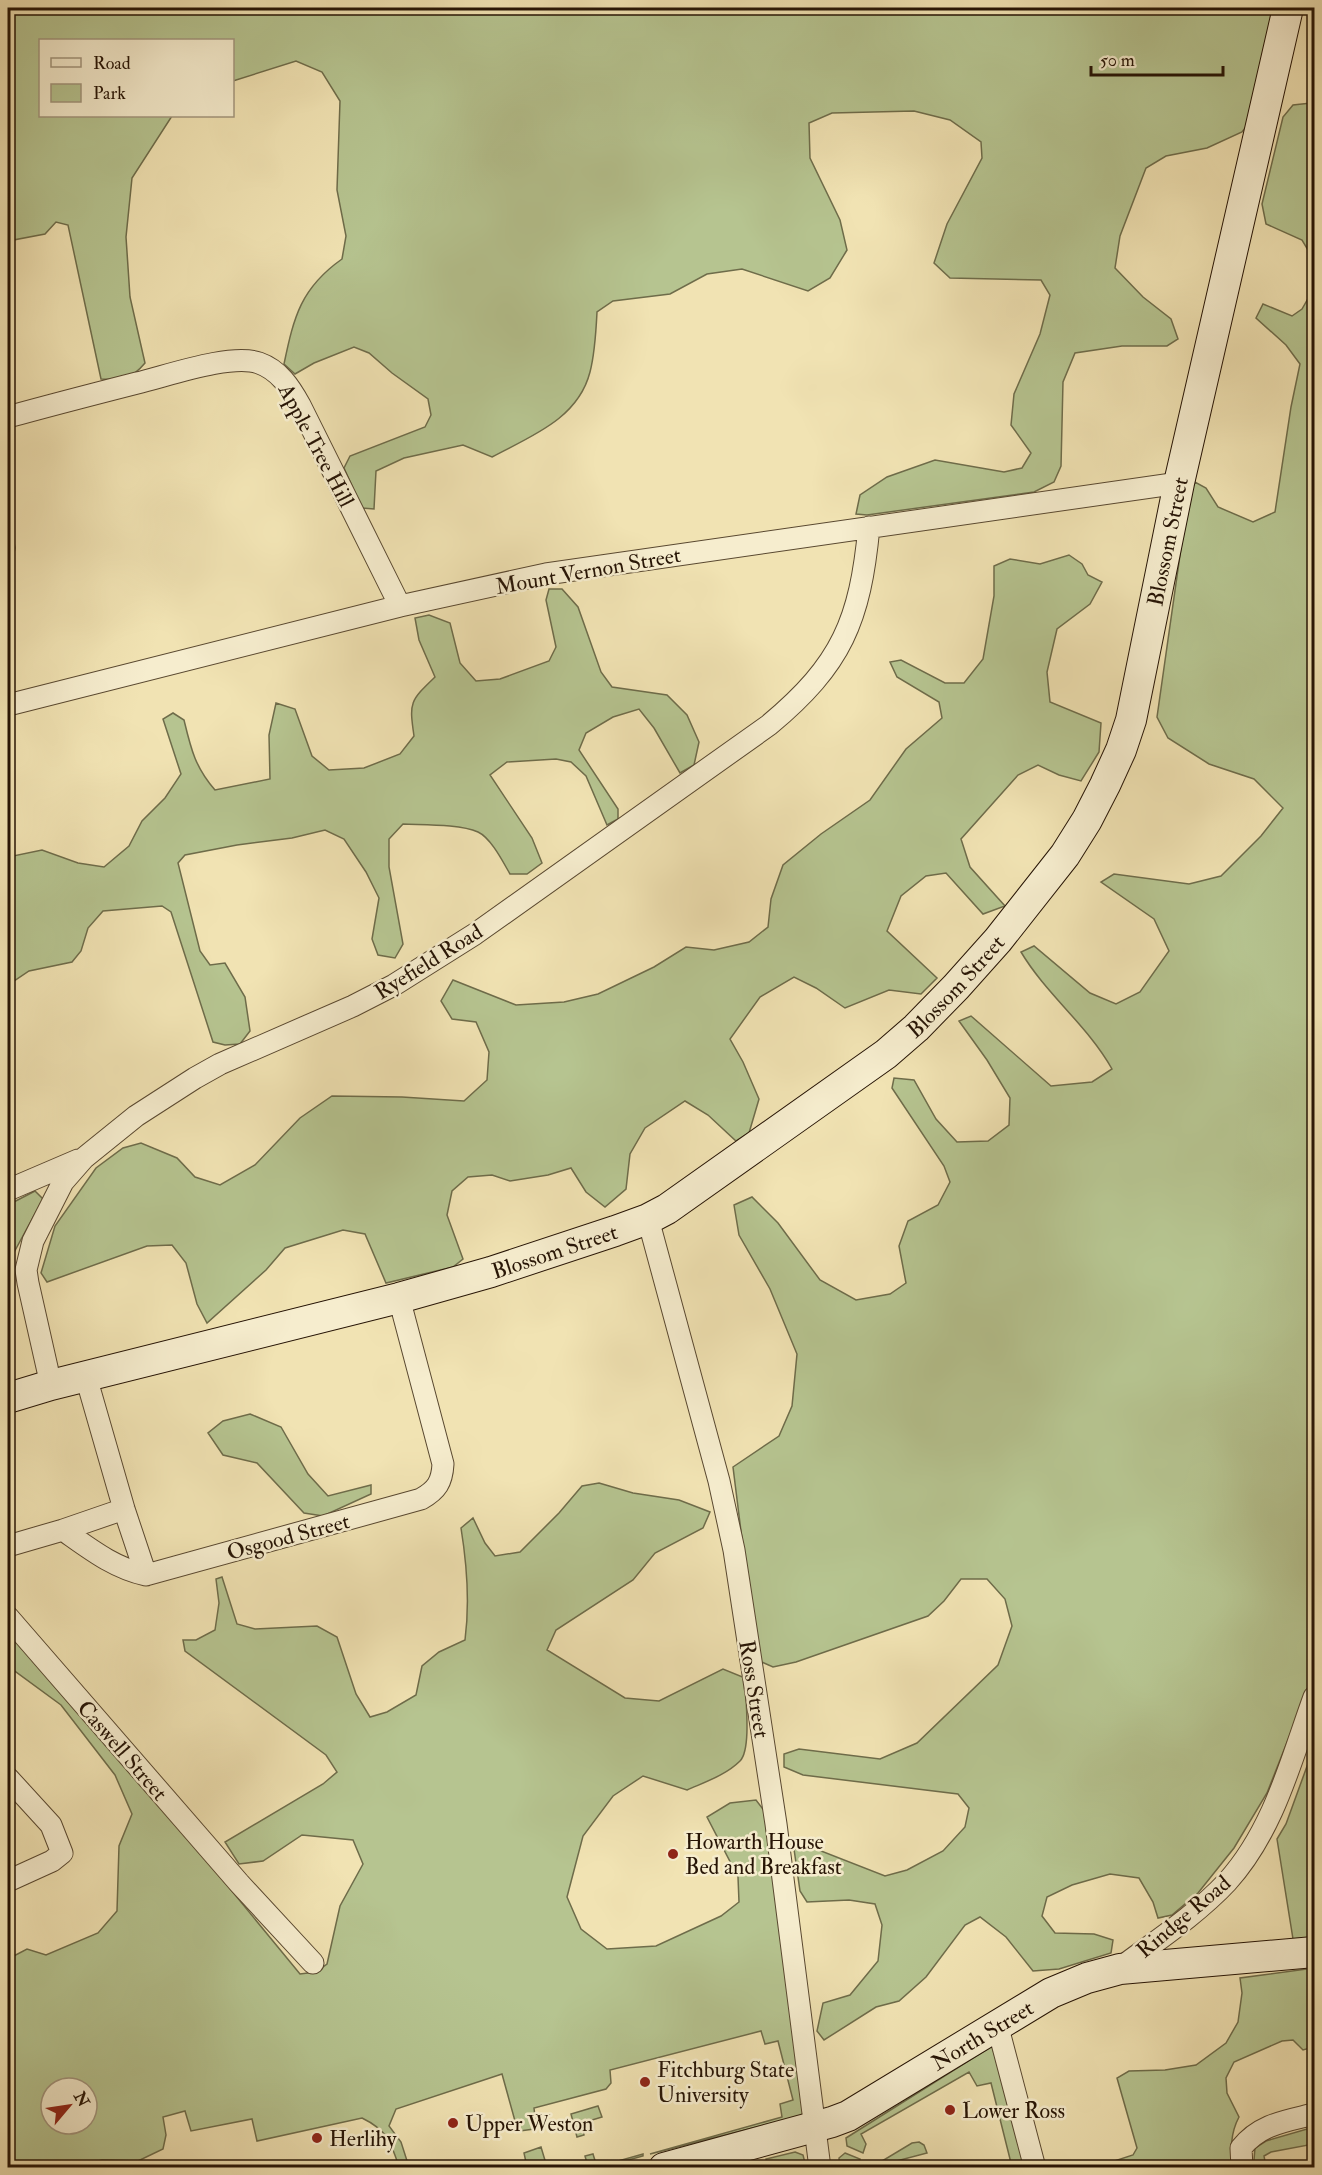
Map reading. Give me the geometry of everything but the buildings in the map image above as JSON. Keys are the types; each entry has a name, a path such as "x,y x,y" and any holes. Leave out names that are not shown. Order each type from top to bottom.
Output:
{"street":[{"name":"Blossom Street","path":"8,1398 51,1385 399,1298 491,1272 648,1219 696,1190 886,1054 916,1028 956,987 1049,877 1087,820 1121,750 1131,720 1179,483 1288,8"},
{"name":"Apple Tree Hill","path":"8,417 223,363 244,360 261,363 280,376 300,405 400,606"},
{"name":"Mount Vernon Street","path":"8,705 400,606 546,574 1179,483"},
{"name":"Ryefield Road","path":"51,1385 28,1283 27,1259 33,1241 63,1182 84,1158 136,1116 195,1078 353,1006 433,961 769,725 813,684 844,640 857,600 867,551 869,527"},
{"path":"8,1190 84,1158"},
{"name":"Ross Street","path":"648,1219 719,1481 734,1550 776,1824 820,2168"},
{"name":"Osgood Street","path":"146,1575 421,1499 434,1492 442,1479 443,1464 399,1298"},
{"path":"63,1530 104,1559 126,1571 146,1575 124,1509 86,1377"},
{"path":"8,1546 124,1509"},
{"name":"Caswell Street","path":"8,1617 239,1883 313,1963"},
{"name":"Rindge Road","path":"1120,1969 1202,1906 1226,1883 1244,1861 1280,1794 1314,1696"},
{"path":"8,1778 51,1824 62,1852 52,1861 8,1881"},
{"name":"North Street","path":"664,2168 816,2127 848,2116 997,2024 1060,1989 1103,1972 1314,1952"},
{"path":"997,2024 1035,2168"},
{"path":"1242,2168 1241,2148 1252,2134 1276,2123 1314,2114"}],"green space":[{"path":"8,8 1276,8 1253,118 1242,132 1207,148 1166,156 1146,168 1120,236 1115,268 1143,297 1171,319 1178,339 1167,346 1122,346 1075,353 1063,382 1061,466 1054,482 1034,492 867,515 856,514 860,495 887,477 935,460 1004,472 1022,468 1031,453 1011,425 1014,394 1040,334 1050,295 1041,280 950,278 934,263 947,224 982,158 981,142 950,120 914,111 832,113 809,123 810,158 840,220 847,250 830,278 808,291 742,269 707,274 670,294 613,301 597,312 590,372 584,388 564,414 537,433 492,457 463,445 404,458 376,471 374,509 362,508 344,468 350,456 425,427 431,415 428,399 369,353 354,347 314,363 295,374 284,364 301,304 317,281 342,259 346,236 337,190 340,101 322,72 296,61 234,81 234,39 39,39 39,117 171,117 132,178 126,237 130,297 145,363 130,376 101,379 68,225 56,222 45,234 8,241"},
{"path":"1311,103 1314,105 1314,260 1302,240 1266,224 1262,204 1283,117 1293,105"},
{"path":"1314,288 1314,1674 1267,1793 1234,1848 1198,1893 1172,1915 1158,1918 1153,1902 1139,1878 1110,1874 1072,1885 1047,1897 1042,1916 1055,1933 1094,1934 1113,1940 1111,1953 1059,1969 1033,1971 1006,1937 980,1917 965,1925 926,1977 899,2001 876,2007 824,2040 817,2031 823,2003 850,1995 878,1961 882,1925 875,1904 849,1900 807,1902 800,1891 794,1849 811,1847 885,1876 907,1870 943,1851 965,1827 969,1808 958,1794 803,1775 784,1767 784,1754 799,1749 880,1759 917,1743 998,1665 1012,1626 1005,1599 987,1579 961,1579 944,1601 928,1616 796,1662 773,1667 757,1660 733,1467 779,1436 792,1406 797,1354 770,1289 739,1235 734,1205 752,1197 778,1223 820,1280 856,1300 890,1294 906,1283 899,1246 908,1221 938,1205 950,1182 944,1166 892,1088 894,1078 914,1080 936,1119 957,1142 988,1141 1009,1125 1010,1098 987,1060 959,1021 971,1016 1051,1086 1092,1082 1112,1069 1091,1038 1042,982 1021,952 1034,946 1090,993 1116,1004 1140,992 1169,951 1154,919 1101,882 1114,874 1189,884 1221,876 1261,836 1283,808 1254,779 1209,764 1168,738 1157,717 1188,499 1195,482 1206,488 1218,507 1253,522 1275,512 1300,364 1286,345 1256,318 1263,304 1292,316 1302,309"},
{"path":"8,508 15,548 12,563 8,567"},
{"path":"1069,555 1082,564 1088,575 1102,582 1090,604 1057,629 1047,672 1050,702 1101,723 1099,752 1081,781 1059,775 1038,765 1018,775 961,839 970,867 1005,906 983,914 946,873 926,876 901,896 887,931 937,978 921,994 889,990 845,1008 816,988 794,977 760,997 730,1039 759,1099 749,1133 736,1141 708,1115 685,1101 645,1128 630,1154 626,1189 605,1207 586,1192 571,1168 548,1175 510,1181 492,1175 468,1177 452,1191 447,1215 463,1259 453,1267 386,1283 365,1234 343,1230 285,1248 266,1270 207,1323 197,1304 186,1263 172,1245 147,1246 47,1282 41,1273 55,1226 96,1168 123,1148 141,1143 177,1158 195,1177 220,1185 255,1165 300,1118 332,1096 464,1101 487,1080 489,1052 476,1022 452,1019 441,1001 453,980 516,1005 564,1002 598,994 654,967 686,947 714,950 749,942 768,927 771,899 783,865 821,834 870,800 906,749 942,718 939,702 897,677 890,662 901,660 945,683 964,683 983,659 994,596 994,566 1010,559 1040,564"},
{"path":"549,589 562,589 578,607 601,672 612,687 667,695 687,715 699,742 694,765 680,773 654,728 639,709 613,717 586,733 579,750 618,809 618,819 607,825 586,776 571,762 556,759 507,762 490,775 532,838 542,863 527,874 510,874 492,845 478,832 452,826 403,824 389,839 389,867 403,944 395,958 378,955 372,939 379,898 366,872 344,839 325,830 292,838 185,855 178,863 200,951 210,965 225,963 245,997 250,1031 240,1044 225,1045 213,1042 171,912 162,906 103,911 88,928 81,951 72,962 29,971 8,985 8,857 42,850 78,863 104,867 129,846 142,821 165,798 181,774 163,719 173,713 184,720 195,757 215,790 270,779 269,735 276,703 295,709 312,756 329,770 364,768 400,754 414,736 413,703 435,677 419,640 415,618 429,615 450,623 460,663 476,681 500,679 549,661 556,647 546,600"},
{"path":"35,1191 43,1199 12,1256 8,1259 8,1205"},
{"path":"250,1414 281,1427 308,1474 328,1496 371,1485 371,1494 323,1516 304,1513 257,1463 223,1455 208,1433 223,1421"},
{"path":"599,1483 633,1493 679,1500 710,1512 703,1528 655,1553 633,1580 556,1630 547,1650 625,1698 659,1701 723,1669 745,1678 747,1734 744,1755 740,1761 715,1778 687,1790 643,1776 613,1796 583,1836 567,1897 581,1929 607,1949 656,1946 721,1916 739,1902 738,1877 707,1817 730,1803 756,1800 766,1813 804,2115 650,2154 782,2117 780,2104 793,2100 778,2041 765,2044 761,2031 610,2070 611,2083 606,2089 534,2108 536,2125 534,2129 520,2131 502,2074 396,2109 389,2126 401,2142 409,2167 399,2167 383,2132 362,2118 257,2141 252,2119 191,2131 185,2111 163,2117 166,2135 163,2149 138,2161 102,2160 69,2168 8,2167 8,1959 27,1949 46,1955 98,1933 117,1911 119,1846 132,1814 115,1775 61,1705 8,1666 8,1635 12,1634 167,1812 300,1974 316,1972 327,1964 340,1906 363,1864 353,1840 302,1835 263,1861 239,1864 225,1842 323,1784 337,1772 326,1755 185,1651 183,1640 196,1640 215,1630 219,1603 216,1579 222,1577 237,1624 255,1629 317,1626 337,1637 356,1694 370,1717 387,1712 416,1695 422,1666 439,1652 465,1640 467,1584 461,1528 473,1518 485,1543 495,1556 520,1552 582,1486"},
{"path":"1314,1747 1313,1937 1293,1939 1277,1839 1286,1824"},
{"path":"1314,1968 1314,2012 1310,2019 1312,2032 1310,2048 1303,2050 1293,2040 1282,2041 1234,2062 1226,2078 1227,2093 1239,2117 1231,2148 1232,2167 1093,2168 1133,2155 1137,2148 1117,2078 1129,2071 1165,2070 1196,2065 1226,2043 1238,2022 1242,1993 1240,1978"},
{"path":"992,2046 1026,2167 1012,2167 991,2083 977,2086 969,2072 861,2134 866,2144 863,2153 847,2146 846,2138"},
{"path":"598,2106 602,2117 582,2123 584,2135 577,2137 571,2114"},
{"path":"1314,2127 1314,2144 1271,2152 1264,2156 1266,2167 1256,2167 1255,2148 1266,2141"},
{"path":"919,2142 924,2145 927,2153 889,2163 882,2161 912,2143"},
{"path":"541,2147 547,2167 527,2167 524,2153"},
{"path":"795,2152 803,2155 806,2167 768,2167 766,2159"},
{"path":"845,2153 860,2159 855,2167 840,2167 839,2158"},
{"path":"593,2154 597,2167 588,2167 585,2156"},
{"path":"643,2154 643,2156 597,2167"}],"place":[{"name":"Howarth House Bed and Breakfast","path":"673,1854"},
{"name":"Fitchburg State University","path":"645,2082"},
{"name":"Lower Ross","path":"950,2110"},
{"name":"Upper Weston","path":"453,2123"},
{"name":"Herlihy","path":"317,2138"}]}
